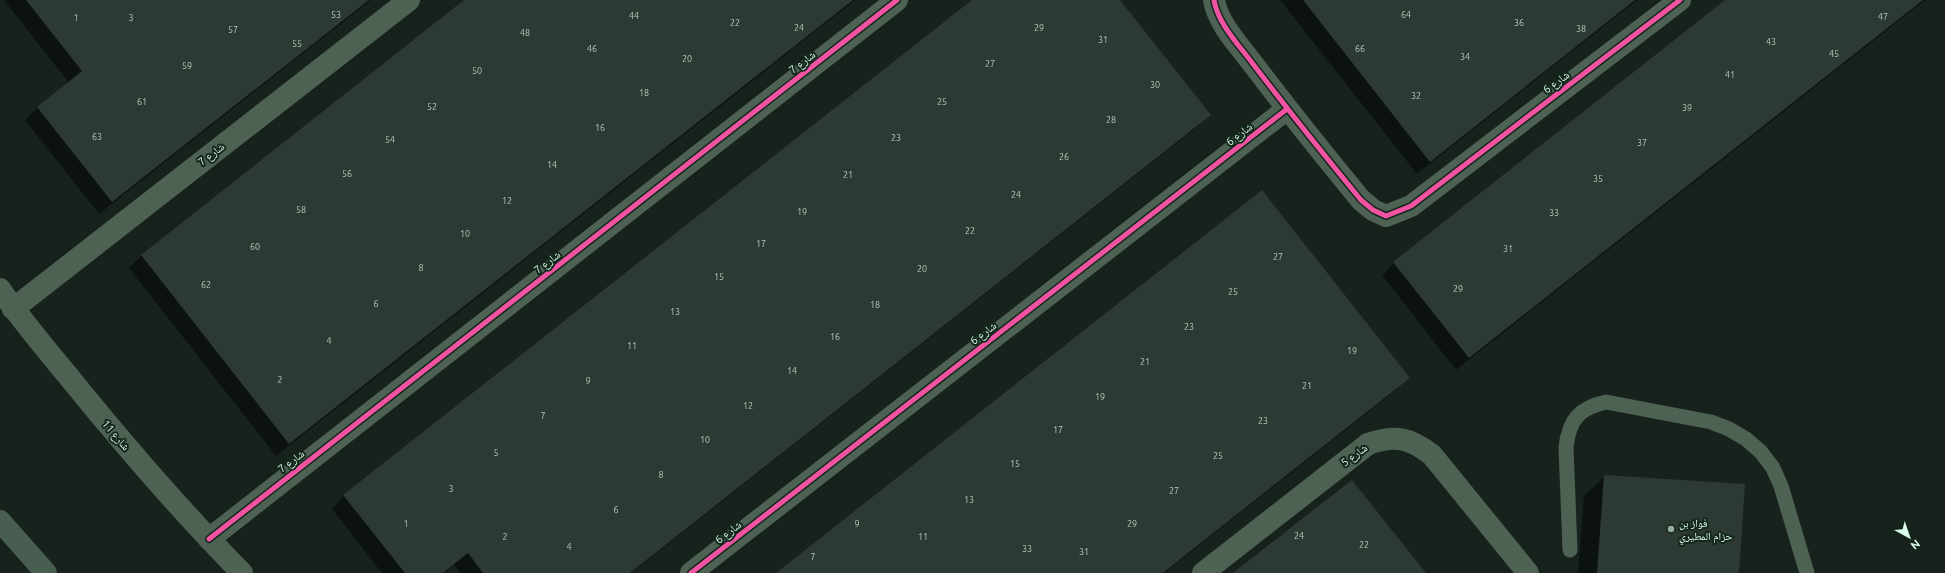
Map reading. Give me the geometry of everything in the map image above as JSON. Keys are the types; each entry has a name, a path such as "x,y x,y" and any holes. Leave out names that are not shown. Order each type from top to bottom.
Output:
{"main road":[{"path":"0,520 46,573"}],"street":[{"name":"شارع 7","path":"13,308 408,0"},
{"name":"شارع 7","path":"209,539 897,0"},
{"name":"شارع 6","path":"1214,0 1215,6 1224,26 1287,109 1361,200 1373,210 1386,216 1411,206 1680,0"},
{"name":"شارع 6","path":"691,573 1287,109"},
{"name":"شارع 11","path":"0,289 13,308 101,417 209,539 242,573"},
{"name":"شارع 5","path":"1204,573 1368,444 1386,438 1406,440 1419,445 1432,455 1528,573"}],"lane":[{"path":"1570,550 1566,447 1568,434 1573,422 1582,412 1593,405 1606,402 1711,422 1729,429 1746,439 1761,452 1773,468 1782,486 1807,573"}],"building":[{"path":"26,0 369,0 112,202 37,107 82,71"},
{"path":"464,0 853,0 289,444 141,255"},
{"path":"972,0 1120,0 1211,115 630,573 483,573 468,553 443,573 405,573 343,495"},
{"path":"1303,0 1635,0 1430,162"},
{"path":"1725,0 1923,0 1469,358 1393,262"},
{"path":"1262,190 1410,378 1163,573 776,573"},
{"name":"فواز بن حزام المطيري","path":"1604,475 1745,484 1739,573 1597,573"},
{"path":"1352,480 1426,573 1233,573 1303,518"}],"cycle path":[{"path":"209,539 897,0"},
{"path":"1214,0 1216,9 1224,26 1306,132 1361,200 1373,210 1386,216 1411,206 1680,0"},
{"path":"691,573 1287,109"}],"place":[{"name":"فواز بن حزام المطيري","path":"1671,529"}]}
